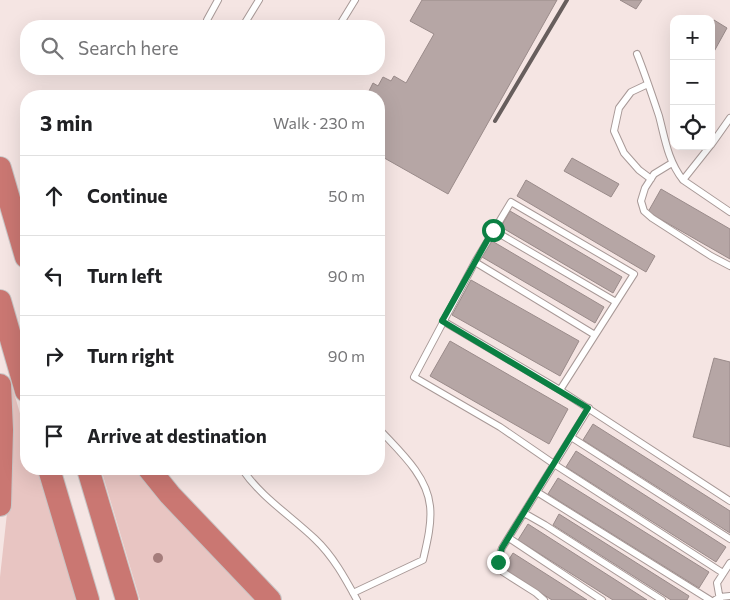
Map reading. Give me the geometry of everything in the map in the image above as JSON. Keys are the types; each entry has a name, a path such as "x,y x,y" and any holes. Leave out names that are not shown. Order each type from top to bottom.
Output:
{"highway":[{"path":"0,168 20,235"},
{"path":"0,301 20,370"},
{"path":"0,385 2,430 0,506"},
{"path":"51,475 88,600"},
{"path":"90,475 127,600"},
{"path":"154,475 170,496 270,600"}],"lane":[{"path":"207,20 218,0"},
{"path":"247,20 259,0"},
{"path":"343,20 355,0"},
{"path":"637,54 672,162 683,180 730,212"},
{"path":"648,84 631,92 619,108 614,131 624,153 639,170 651,179"},
{"path":"715,140 730,118"},
{"path":"683,180 708,150"},
{"path":"672,162 654,174 651,179 641,201 644,211 711,256 730,266"},
{"path":"560,390 634,274 511,202 474,262 414,377 500,427 723,573"},
{"path":"493,230 616,302"},
{"path":"474,262 595,335"},
{"path":"442,321 560,390 730,501"},
{"path":"544,600 503,572 498,562 502,548 588,408"},
{"path":"353,593 422,560 428,536 430,506 425,484 406,458 385,435"},
{"path":"571,436 730,539"},
{"path":"247,475 269,500 316,540 342,572 357,600"},
{"path":"537,492 710,600"},
{"path":"524,513 662,600"},
{"path":"508,538 602,600"},
{"path":"730,563 717,583 718,599 730,596"}],"shaded area":[{"path":"10,379 20,413 20,475 40,475 77,600 0,600 0,577 8,504 8,381"},
{"path":"103,475 150,475 263,600 140,600"}],"building":[{"path":"422,0 557,0 448,194 385,158 385,90 370,90 373,83 378,86 383,77 391,81 394,76 406,83 434,34 410,21"},
{"path":"620,0 642,0 636,9"},
{"path":"715,21 727,28 715,50"},
{"path":"572,158 619,184 611,197 564,171"},
{"path":"526,180 655,256 646,272 517,196"},
{"path":"661,189 730,229 730,259 648,212"},
{"path":"510,211 622,277 613,293 501,227"},
{"path":"492,241 604,307 595,323 482,257"},
{"path":"471,280 579,341 560,376 452,315"},
{"path":"450,341 568,409 549,444 430,376"},
{"path":"714,358 730,362 730,447 693,437"},
{"path":"593,424 730,511 730,533 583,440"},
{"path":"576,451 726,547 716,562 566,467"},
{"path":"558,478 709,572 699,588 548,494"},
{"path":"559,514 689,596 687,600 671,600 553,525"},
{"path":"528,524 647,600 613,600 518,540"},
{"path":"513,553 587,600 552,600 503,569"}],"railway":[{"path":"495,121 567,0"}],"route":[{"path":"493,230 442,321 494,350 588,408 502,548 498,562"}]}
